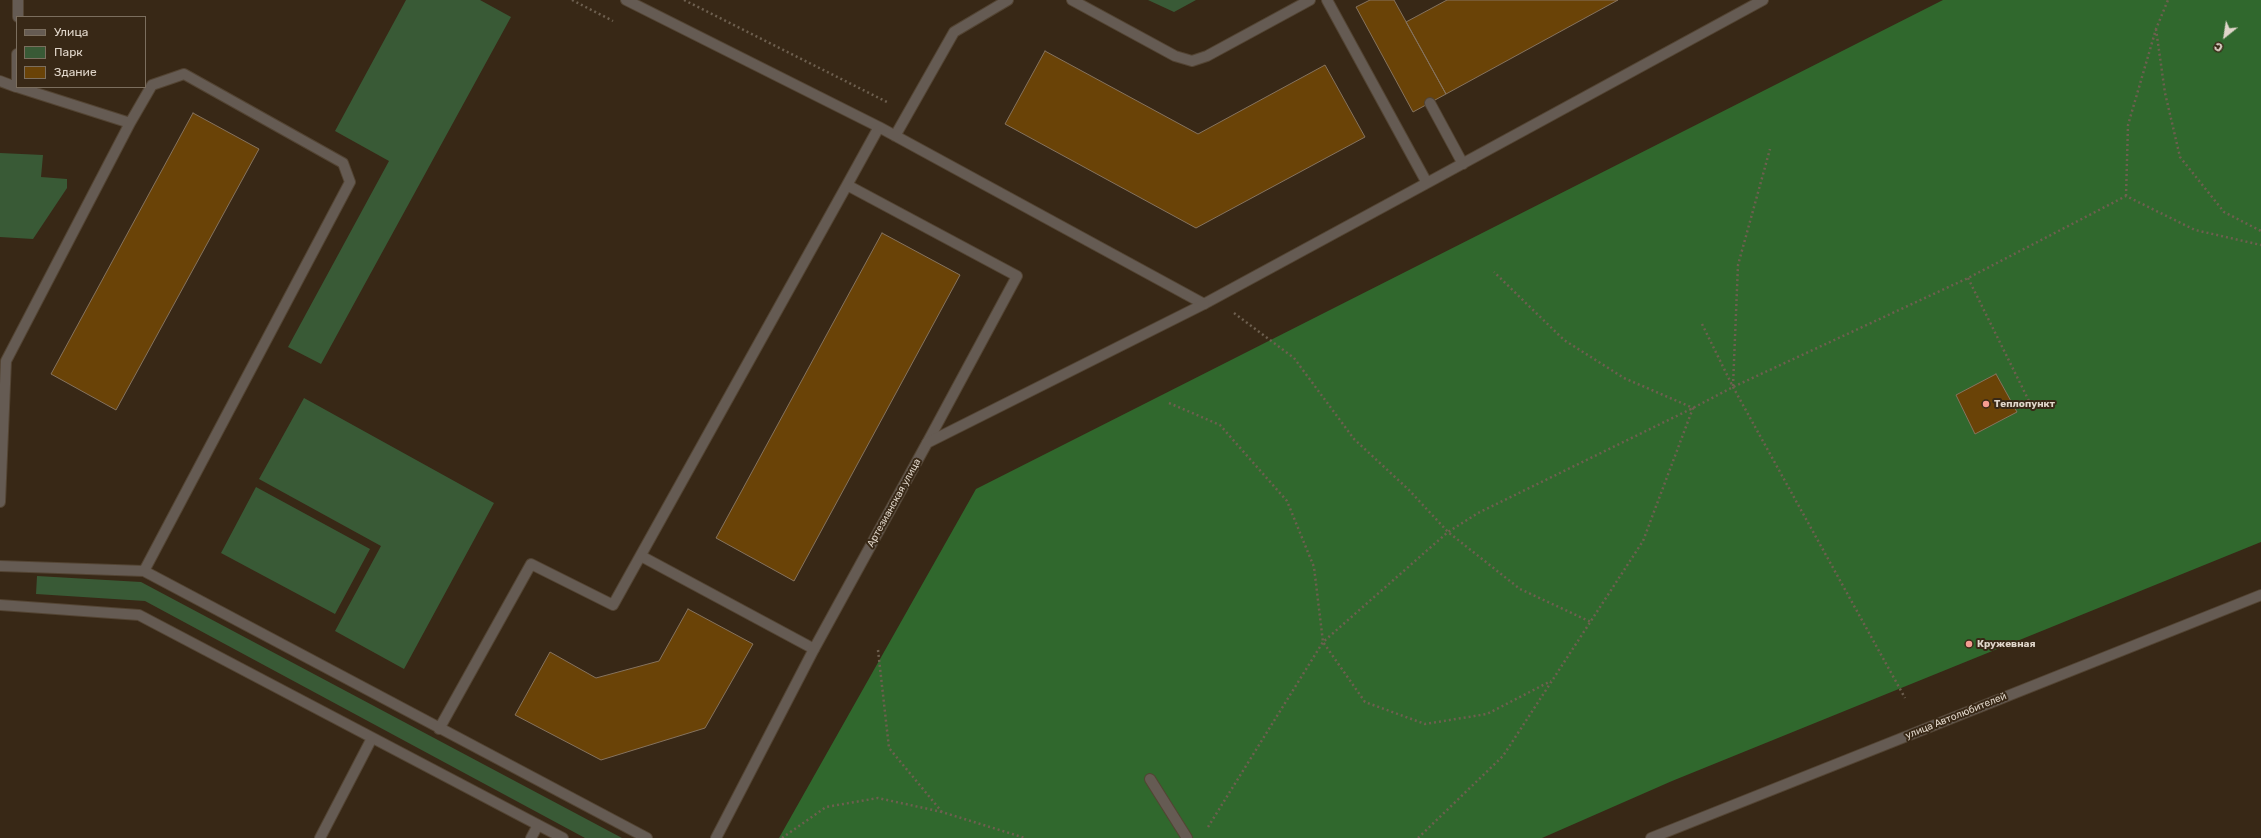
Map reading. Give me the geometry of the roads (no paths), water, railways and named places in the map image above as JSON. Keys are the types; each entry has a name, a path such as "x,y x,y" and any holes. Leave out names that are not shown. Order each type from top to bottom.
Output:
{"street":[{"path":"18,0 18,16"},
{"path":"626,0 895,136 1204,304"},
{"path":"895,136 954,32 1008,0"},
{"path":"1072,0 1175,56 1192,61 1207,56 1310,0"},
{"path":"1328,0 1427,183"},
{"path":"927,443 1214,299 1763,0"},
{"path":"0,502 3,361 130,123 152,85 184,74 343,163 350,182 144,571"},
{"path":"0,81 16,87"},
{"path":"20,88 130,123"},
{"path":"1430,103 1463,164"},
{"path":"439,730 531,564 613,605 879,128"},
{"name":"Артезианская улица","path":"716,838 814,649 1017,276 847,185"},
{"path":"641,556 814,649"},
{"path":"0,566 144,571 439,730 647,838"},
{"name":"улица Автолюбителей","path":"1651,838 2261,595"},
{"path":"0,605 139,615 563,838"},
{"path":"320,838 372,738"},
{"path":"1150,779 1187,838"},
{"path":"531,838 538,825"}],"place":[{"name":"Теплопункт","path":"1986,404"},
{"name":"Кружевная","path":"1969,644"}]}
